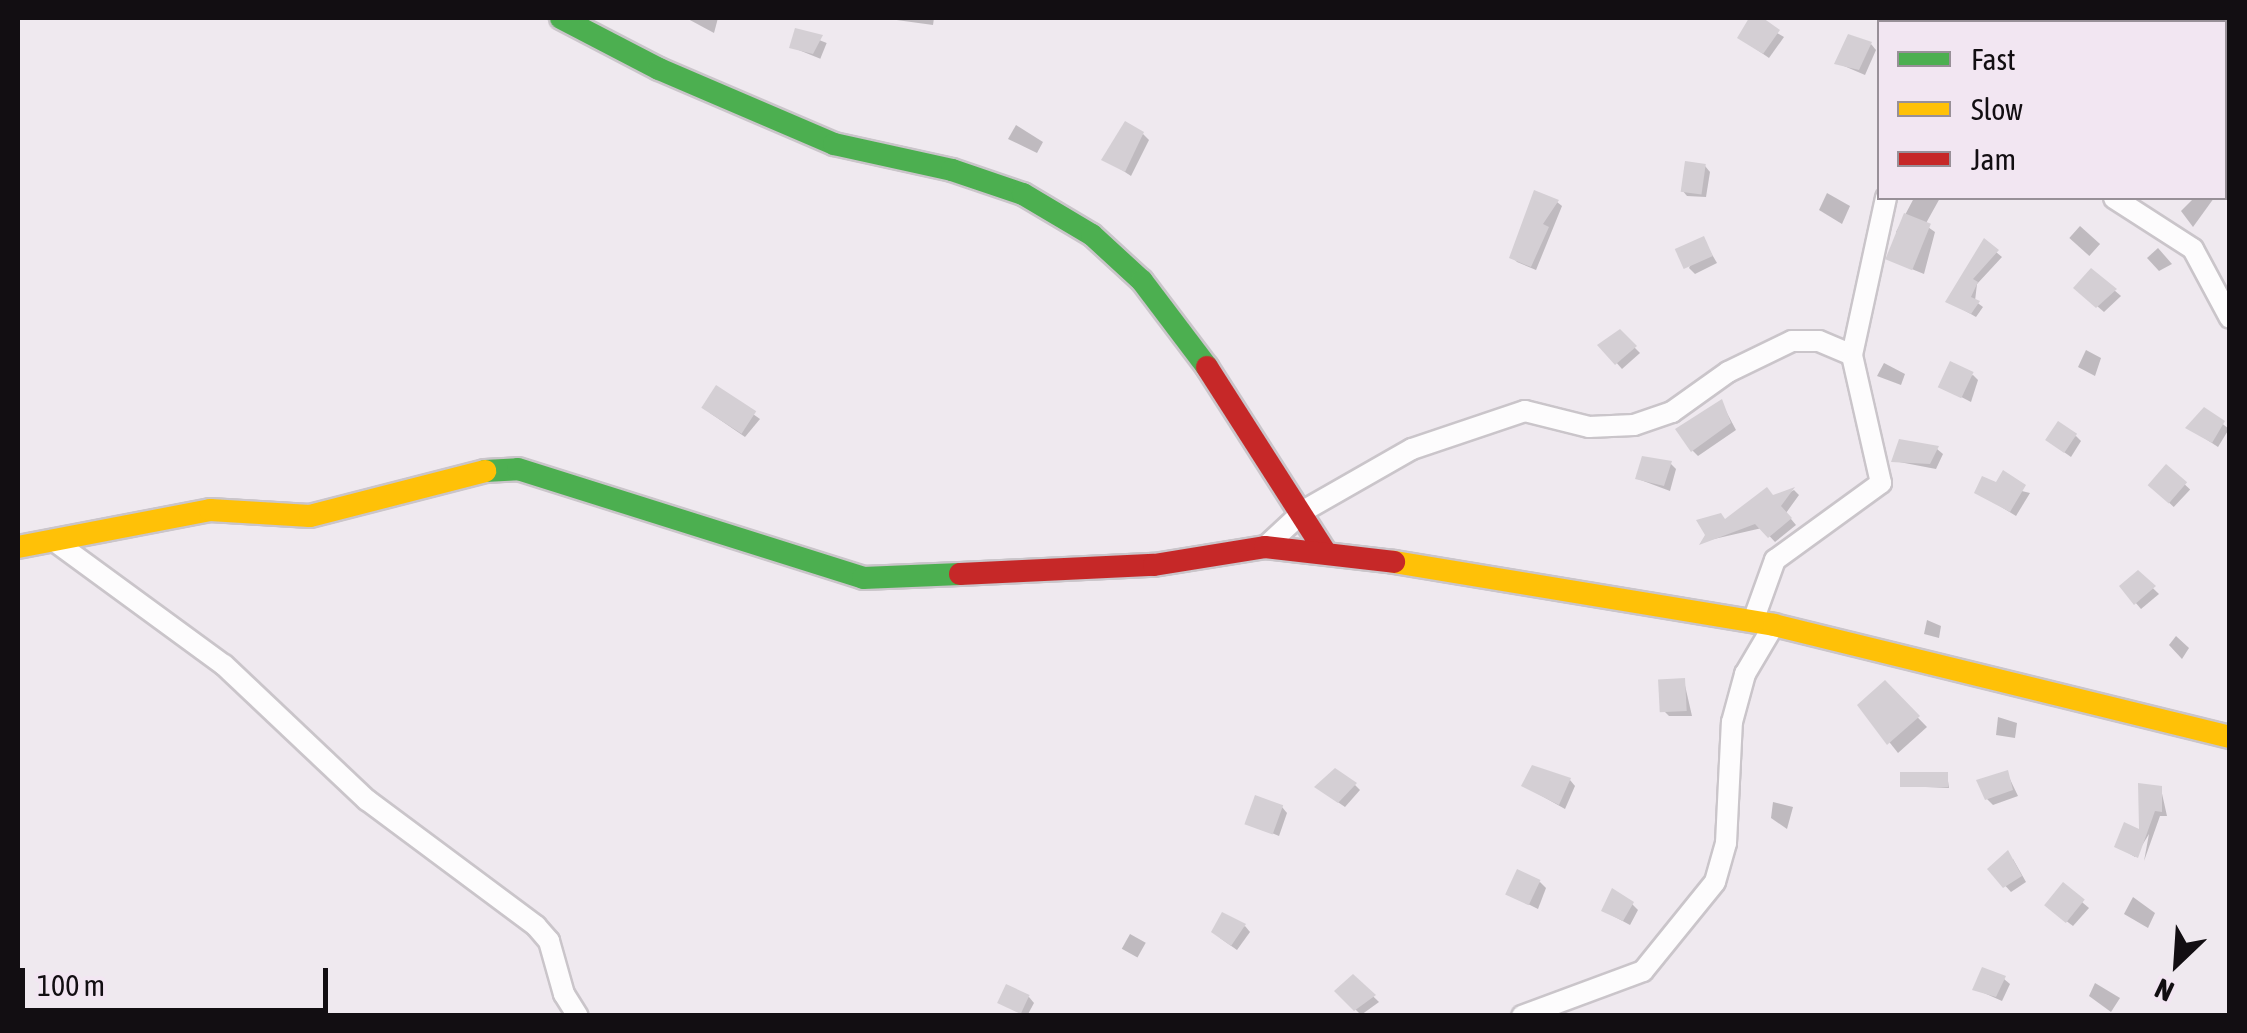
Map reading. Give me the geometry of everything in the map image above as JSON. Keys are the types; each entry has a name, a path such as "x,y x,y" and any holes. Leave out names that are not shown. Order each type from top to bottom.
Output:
{"street":[{"path":"561,18 659,69 834,144 952,170 1023,194 1092,235 1142,280 1305,510 1324,550"},
{"path":"1522,1016 1642,972 1715,882 1726,843 1732,722 1764,623 1775,560 1880,483 1852,355 1886,200"},
{"path":"2117,200 2193,249 2230,318"},
{"path":"1265,547 1305,510 1412,449 1525,412 1589,427 1634,424 1672,412 1728,372 1792,341 1819,341 1852,355"},
{"path":"18,546 210,510 310,516 463,473 518,468 578,483 743,545 888,582 977,570 1154,566 1265,547 1324,550 1764,623 2230,737"},
{"path":"53,540 224,665 367,800 536,926 549,942 564,994 578,1016"}],"building":[{"path":"1749,18 1763,18 1780,30 1763,54 1737,38"},
{"path":"795,28 823,35 813,54 789,48"},
{"path":"1848,34 1872,42 1859,70 1834,64"},
{"path":"1125,121 1144,132 1125,172 1101,160"},
{"path":"1685,161 1706,164 1701,195 1681,192"},
{"path":"1534,190 1559,200 1543,224 1549,227 1531,267 1509,258"},
{"path":"1904,213 1931,224 1912,270 1885,259"},
{"path":"1704,236 1713,256 1684,269 1675,249"},
{"path":"1984,238 1999,250 1973,279 1978,282 1971,297 1980,301 1971,314 1945,302"},
{"path":"2091,268 2117,289 2096,308 2073,288"},
{"path":"1620,329 1637,346 1615,365 1597,345"},
{"path":"1950,361 1974,372 1961,398 1938,387"},
{"path":"716,385 756,411 742,434 701,408"},
{"path":"1722,399 1731,423 1691,452 1675,429"},
{"path":"2204,407 2225,421 2212,443 2185,428"},
{"path":"2058,421 2077,434 2064,453 2045,440"},
{"path":"1899,439 1939,446 1930,464 1891,462"},
{"path":"1642,456 1672,461 1664,486 1635,479"},
{"path":"2166,464 2187,482 2169,504 2148,485"},
{"path":"2003,470 2026,485 2010,512 1974,493 1982,476 1996,482"},
{"path":"1767,487 1773,495 1795,487 1781,506 1792,518 1768,538 1755,524 1699,545 1705,535 1696,520 1721,513 1725,519"},
{"path":"2138,570 2156,586 2134,605 2119,586"},
{"path":"1685,678 1687,711 1660,712 1658,679"},
{"path":"1885,680 1920,716 1887,745 1857,705"},
{"path":"1532,765 1571,778 1559,805 1521,786"},
{"path":"1335,768 1357,783 1338,803 1314,787"},
{"path":"2008,770 2013,790 1985,800 1976,780"},
{"path":"1900,772 1948,772 1948,787 1900,787"},
{"path":"2138,783 2162,786 2162,812 2155,811 2138,858 2114,847 2124,822 2139,829"},
{"path":"1255,795 1283,805 1273,834 1244,824"},
{"path":"2008,850 2022,876 2003,888 1987,869"},
{"path":"1517,869 1541,880 1529,905 1505,894"},
{"path":"2063,882 2085,900 2066,923 2044,905"},
{"path":"1612,888 1634,902 1623,921 1601,911"},
{"path":"1222,912 1246,924 1231,946 1211,932"},
{"path":"1982,967 2006,976 1996,997 1972,990"},
{"path":"1353,974 1376,995 1354,1011 1334,991"},
{"path":"1006,984 1030,995 1021,1014 997,1003"}],"traffic: fast":[{"path":"561,18 659,69 834,144 952,170 1023,194 1092,235 1142,281 1207,367"},
{"path":"485,471 518,469 863,578 960,574"}],"traffic: slow":[{"path":"18,547 210,510 310,516 485,471"},
{"path":"1394,562 1774,625 2230,737"}],"traffic: jam":[{"path":"1207,367 1324,550"},
{"path":"960,574 1154,565 1265,547 1394,562"}]}
